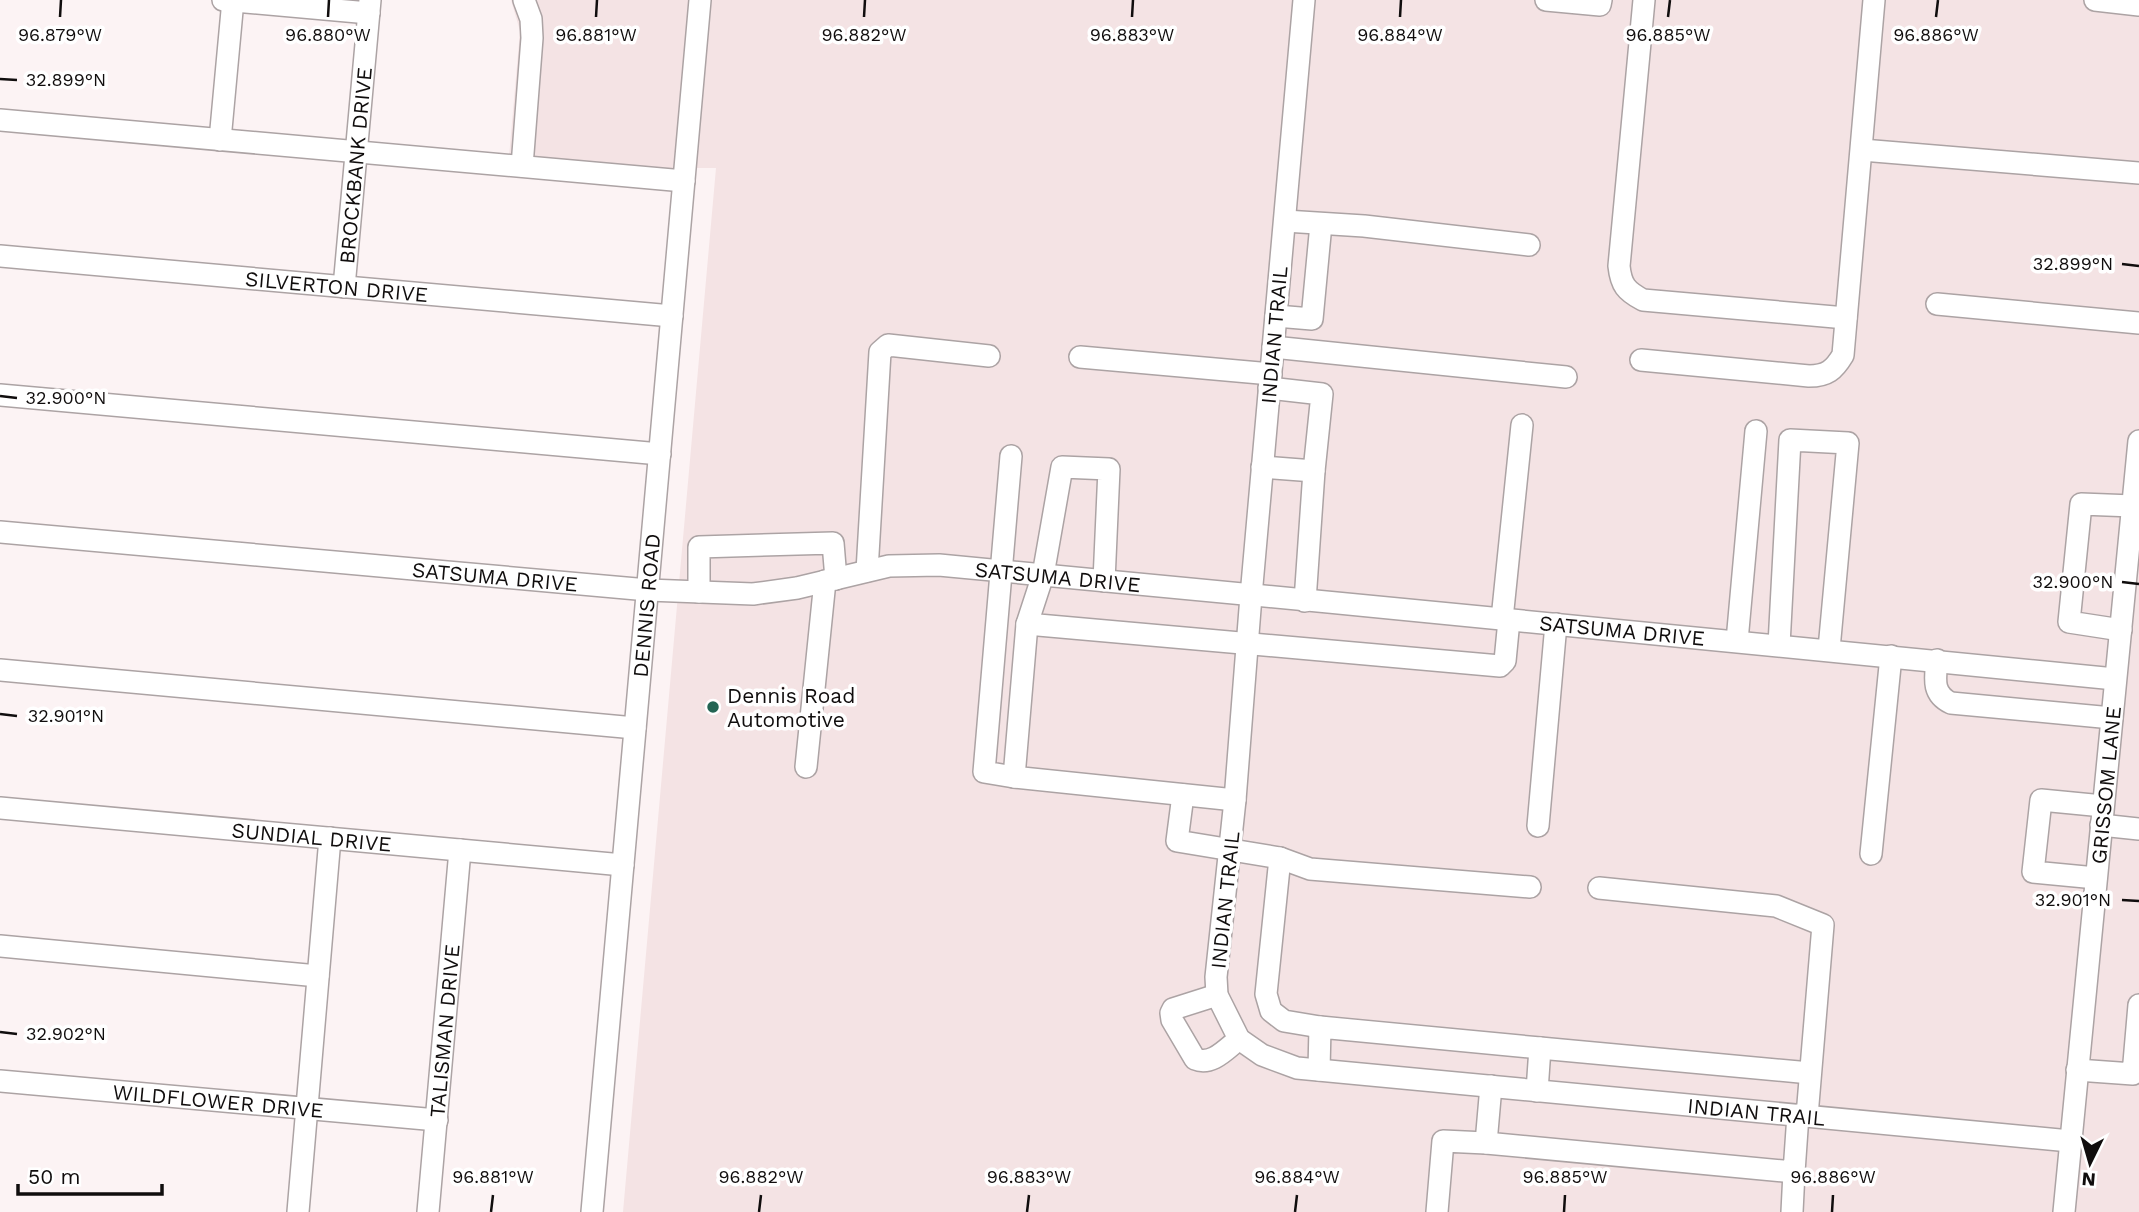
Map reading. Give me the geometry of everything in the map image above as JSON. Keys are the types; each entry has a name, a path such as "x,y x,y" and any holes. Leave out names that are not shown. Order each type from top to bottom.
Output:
{"street":[{"path":"223,0 370,7"},
{"path":"220,140 233,0"},
{"path":"522,166 532,38 531,19 524,0"},
{"name":"DENNIS ROAD","path":"592,1212 700,0"},
{"name":"INDIAN TRAIL","path":"1304,0 1235,800 1216,977 1217,995 1239,1039 1262,1055 1297,1068 2070,1141"},
{"path":"1546,0 1600,5 1601,0"},
{"path":"1644,0 1619,266 1621,282 1628,292 1643,300 1846,318"},
{"path":"1641,360 1823,376 1835,369 1843,355 1874,0"},
{"path":"2095,0 2139,5"},
{"name":"BROCKBANK DRIVE","path":"344,287 370,7"},
{"path":"0,120 684,181"},
{"path":"1862,150 2139,173"},
{"path":"1285,221 1364,226 1529,245"},
{"path":"1276,316 1312,319 1321,224"},
{"name":"SILVERTON DRIVE","path":"0,256 672,316"},
{"path":"1937,304 2139,323"},
{"path":"867,571 880,352 888,345 989,356"},
{"path":"1273,347 1566,377"},
{"path":"1080,357 1270,381 1322,394 1305,601"},
{"path":"0,395 660,454"},
{"path":"1027,624 1500,666 1505,661 1522,425"},
{"path":"1737,641 1756,431"},
{"path":"1779,645 1790,440 1849,443 1829,649"},
{"name":"GRISSOM LANE","path":"2064,1212 2115,679 2127,621 2139,441"},
{"path":"1012,456 984,772 1235,800"},
{"path":"1014,777 1027,624 1043,575 1062,467 1109,469 1104,582"},
{"path":"1262,467 1314,471"},
{"path":"2127,621 2069,622 2081,504 2133,506"},
{"name":"SATSUMA DRIVE","path":"0,533 648,590 753,594 797,588 889,566 939,565 1829,649 2115,679"},
{"path":"699,592 699,547 833,543 831,580 806,767"},
{"path":"1538,826 1556,624"},
{"path":"1871,854 1891,656"},
{"path":"1937,660 1934,685 1942,699 1951,704 2112,718"},
{"path":"0,670 635,728"},
{"path":"1183,795 1177,841 1280,858 1310,869 1530,887"},
{"path":"2096,878 2033,872 2040,800 2139,829"},
{"name":"SUNDIAL DRIVE","path":"0,808 623,865"},
{"path":"298,1212 330,838"},
{"name":"TALISMAN DRIVE","path":"428,1212 460,850"},
{"path":"1280,858 1266,994 1271,1011 1284,1021 1321,1027 1810,1073"},
{"path":"1599,888 1776,906 1824,925 1810,1073 1794,1172 1792,1212"},
{"path":"0,947 318,976"},
{"path":"1217,995 1173,1009 1172,1020 1195,1059 1202,1062 1208,1062 1239,1039"},
{"path":"2077,1070 2133,1074 2139,1005"},
{"path":"1319,1070 1321,1027"},
{"path":"1537,1091 1540,1048"},
{"name":"WILDFLOWER DRIVE","path":"0,1082 437,1119"},
{"path":"1486,1143 1491,1086"},
{"path":"1437,1212 1444,1140 1794,1172"}],"shaded area":[{"path":"511,0 2139,0 2139,1212 623,1212 716,168 665,168 509,157 520,31"}],"place":[{"name":"Dennis Road Automotive","path":"713,707"}]}
